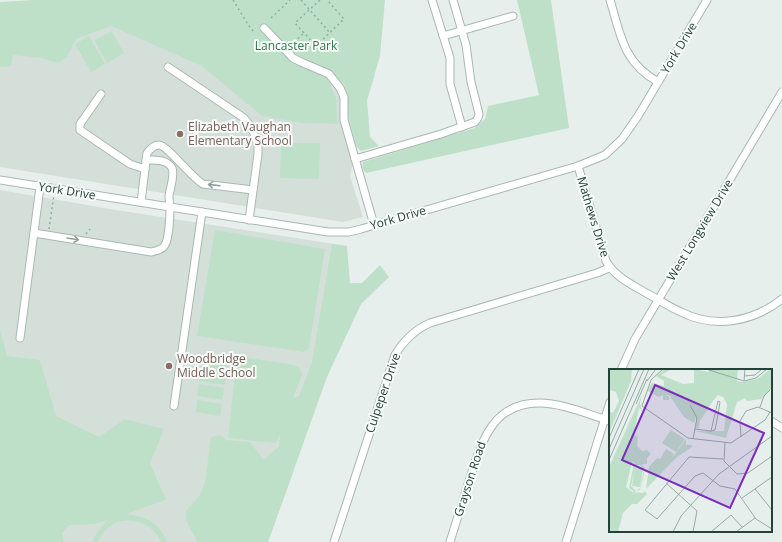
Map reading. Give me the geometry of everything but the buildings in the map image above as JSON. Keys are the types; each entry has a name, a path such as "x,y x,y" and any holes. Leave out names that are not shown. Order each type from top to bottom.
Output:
{"street":[{"path":"432,0 450,58 450,84 462,127"},
{"path":"355,158 462,127 475,122 478,118 479,114 471,82 469,60 453,0"},
{"path":"610,0 626,51 641,70 658,82"},
{"name":"York Drive","path":"0,180 328,232 349,232 578,166 605,155 619,143 638,116 707,0"},
{"path":"443,36 513,16"},
{"path":"264,28 293,58 329,74 339,84 343,94 344,117 374,225"},
{"path":"168,68 244,118 252,128 258,154 249,220"},
{"name":"West Longview Drive","path":"621,369 628,352 658,300 782,92"},
{"path":"100,94 80,124 80,130 130,164 145,169"},
{"path":"141,202 146,156 152,147 158,145 165,147 189,173 203,184 253,190"},
{"path":"34,233 151,252 164,247 166,243 170,207 169,199 172,168 163,161 146,156"},
{"name":"Mathews Drive","path":"578,166 606,261 609,268 620,278 658,300 694,318 720,322 751,316 765,310 782,299"},
{"path":"20,338 40,187"},
{"path":"174,406 202,212"},
{"name":"Culpeper Drive","path":"334,542 395,355 406,338 421,327 430,323 597,273 609,268"},
{"name":"Grayson Road","path":"450,542 482,442 486,433 498,419 509,411 522,405 540,403 559,406 607,420"},
{"path":"566,542 607,420 609,408"},
{"path":"772,423 782,428"}],"path":[{"path":"233,0 255,33"},
{"path":"271,18 290,0"},
{"path":"301,0 330,33"},
{"path":"320,0 295,23 316,46 344,20 326,0"},
{"path":"294,42 304,33"},
{"path":"49,229 54,195"},
{"path":"86,234 90,229"}],"shaded area":[{"name":"Elizabeth Vaughan Elementary School","path":"194,15 375,75 367,100 350,176 363,217 343,222 0,167 0,17"},
{"name":"Woodbridge Middle School","path":"0,190 116,210 347,246 293,473 268,542 64,542 13,382 0,329"}],"green space":[{"name":"Lancaster Park","path":"33,0 385,0 380,56 367,100 370,137 379,146 361,151 357,147 348,113 347,95 343,82 330,85 336,98 338,124 301,123 262,116 202,66 111,26 76,39 67,57 58,63 41,58 13,55 11,66 0,67 0,2"},
{"path":"517,0 551,0 569,128 366,173 362,168 363,162 475,128 485,119 488,106 539,95"},
{"path":"112,31 124,53 107,63 94,40"},
{"path":"89,36 105,64 91,72 75,44"},
{"path":"281,143 320,143 319,179 280,178"},
{"path":"215,230 325,249 309,348 304,352 197,336"},
{"path":"332,244 347,246 350,283 362,283 380,265 389,277 361,304 327,377 268,542 197,542 186,520 186,511 200,495 205,483 211,437 221,435 226,440 250,442 264,460 279,446 280,434 276,443 228,438 237,356 294,365 300,369 302,375 293,398 299,396 312,362"},
{"path":"0,329 7,356 40,360 56,416 99,437 125,419 164,429 150,463 166,500 126,514 145,519 156,525 164,535 167,542 161,542 148,526 139,522 130,521 120,522 111,526 104,532 98,542 92,542 99,529 109,519 95,524 69,525 62,533 64,542 0,542"},
{"path":"203,354 228,358 226,370 201,366"},
{"path":"201,369 226,373 225,385 199,381"},
{"path":"199,384 224,388 222,400 197,396"},
{"path":"197,400 222,404 220,416 196,412"}],"place":[{"name":"Elizabeth Vaughan Elementary School","path":"180,134"},
{"name":"Woodbridge Middle School","path":"169,366"}]}
